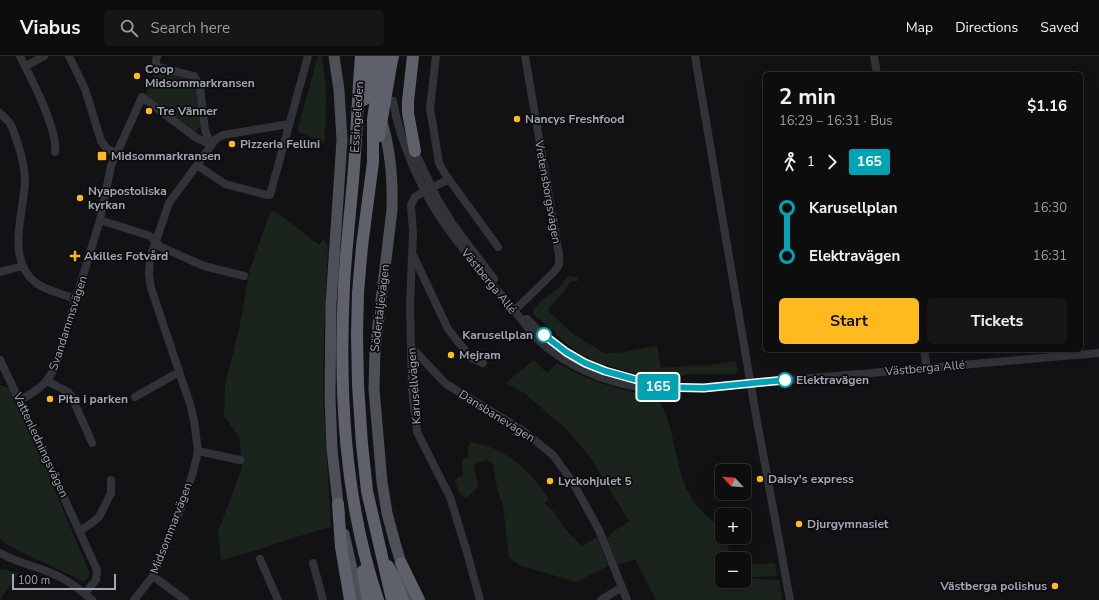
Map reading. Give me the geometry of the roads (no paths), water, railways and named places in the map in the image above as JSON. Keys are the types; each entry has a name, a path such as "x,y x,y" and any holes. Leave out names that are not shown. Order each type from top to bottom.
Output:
{"highway":[{"name":"Essingeleden","path":"353,179 360,56"},
{"path":"368,600 363,577 360,538 347,453 343,397 342,342 344,286 353,179 371,56"},
{"path":"373,162 374,119 382,56"},
{"path":"414,56 408,101 408,113 415,151"},
{"name":"Essingeleden","path":"373,162 392,60"},
{"name":"Södertäljevägen","path":"373,162 362,246 358,293 357,342 362,444 366,483 380,552 392,600"},
{"path":"338,504 341,548 350,600"},
{"path":"360,538 378,600"},
{"path":"380,552 394,576 403,600"},
{"path":"401,563 419,600"}],"main road":[{"path":"334,56 340,90 342,140 329,350 332,449 338,504 359,600"},
{"name":"Södertäljevägen","path":"360,56 368,76 387,138 392,175 392,210 374,350 374,389 382,482 387,513 412,600"}],"street":[{"path":"20,56 43,104 56,144 55,152"},
{"path":"26,66 44,56"},
{"path":"68,56 85,89 101,142 107,149 116,153"},
{"path":"157,56 155,66 194,76 200,87 206,130 211,145"},
{"path":"197,164 225,184 270,195 308,56"},
{"name":"Västberga Allé","path":"378,56 402,136 428,190 516,310 546,338 585,363 605,371 648,383 656,387 704,388 751,382 1099,353"},
{"path":"436,56 430,108 439,163 498,247"},
{"name":"Vretensborgsvägen","path":"516,310 554,272 559,265 559,255 525,56"},
{"path":"695,56 790,600"},
{"path":"874,56 877,72"},
{"name":"Svandammsvägen","path":"20,400 47,382 55,367 100,220 109,172 116,153 142,97 195,137 211,145"},
{"name":"Västberga Allé","path":"393,102 400,113 428,190"},
{"path":"0,113 12,127 24,171 24,190 18,248 19,258 29,276 37,283 50,290 76,298"},
{"name":"Midsommarvägen","path":"134,600 153,576 183,503 198,452 194,420 150,281 150,258 169,203 216,139 223,136 289,124"},
{"path":"428,190 449,179"},
{"name":"Karusellvägen","path":"428,190 415,197 411,205 413,232 410,347 412,389 417,432 450,497 480,600"},
{"path":"100,220 150,236 161,247 200,264 244,276"},
{"path":"412,255 448,328 471,358 483,363"},
{"path":"0,272 23,266"},
{"name":"Dansbanevägen","path":"410,347 446,384 522,430 553,455 572,481 599,530 627,600"},
{"path":"924,352 927,368"},
{"name":"Vattenledningsvägen","path":"0,360 3,372 20,400 97,570 96,580 85,593"},
{"path":"135,397 179,372"},
{"path":"47,382 68,392 72,397 92,443"},
{"path":"198,452 240,460"},
{"path":"80,531 99,517 110,493 111,480"},
{"path":"0,553 11,560 46,570 85,593 92,600"},
{"path":"260,559 278,600"},
{"path":"313,564 324,600"},
{"path":"153,576 185,600"},
{"path":"601,600 622,588"}],"place":[{"name":"Coop Midsommarkransen","path":"137,76"},
{"name":"Tre Vänner","path":"149,111"},
{"name":"Nancys Freshfood","path":"517,119"},
{"name":"Pizzeria Fellini","path":"232,144"},
{"name":"Midsommarkransen","path":"102,156"},
{"name":"Nyapostoliska kyrkan","path":"80,198"},
{"name":"Akilles Fotvård","path":"75,256"},
{"name":"Karusellplan","path":"544,335"},
{"name":"Mejram","path":"451,355"},
{"name":"Elektravägen","path":"785,380"},
{"name":"Pita i parken","path":"50,399"},
{"name":"Daisy's express","path":"760,479"},
{"name":"Lyckohjulet 5","path":"550,481"},
{"name":"Djurgymnasiet","path":"799,524"},
{"name":"Västberga polishus","path":"1055,586"}]}
